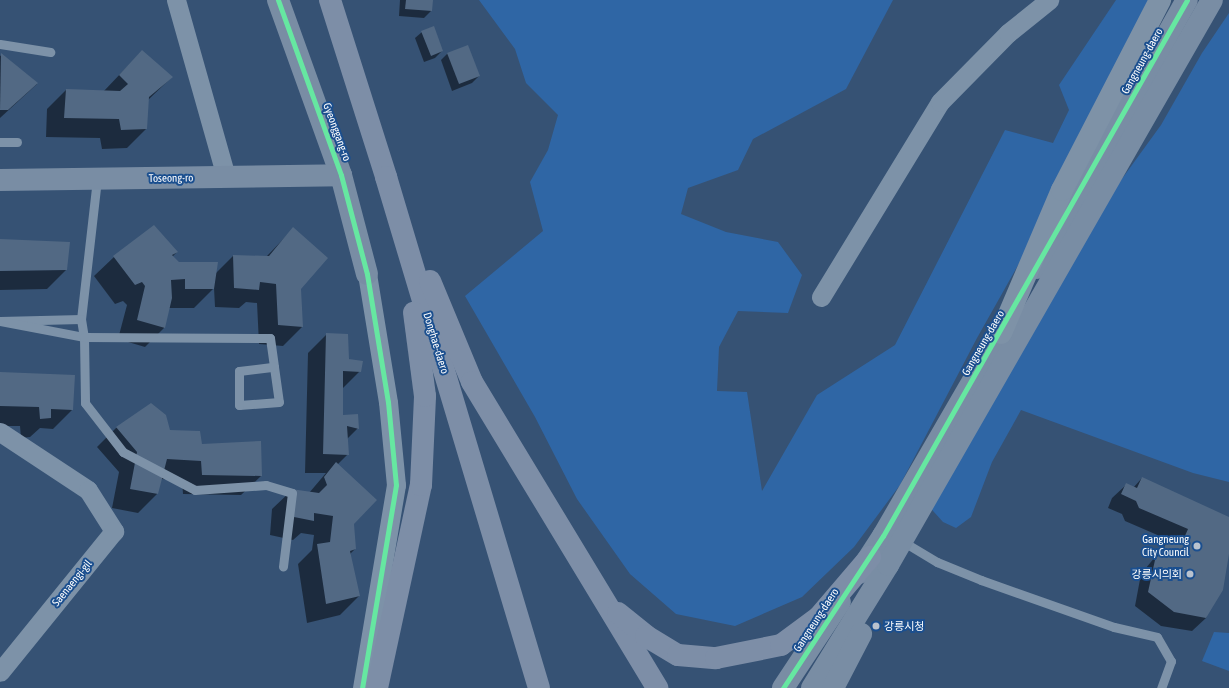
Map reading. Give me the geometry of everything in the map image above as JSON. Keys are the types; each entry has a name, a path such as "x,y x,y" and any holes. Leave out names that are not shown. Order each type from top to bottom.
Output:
{"highway":[{"path":"1000,333 1062,190 1160,0"}],"main road":[{"name":"Donghae-daero","path":"330,0 386,177 539,688"},
{"path":"378,152 472,382 657,688"},
{"path":"377,688 421,485 425,396 419,334 386,177"},
{"path":"604,601 646,636 678,655 716,658 781,645 819,617 879,561"}],"street":[{"path":"176,0 226,177"},
{"name":"Gyeonggang-ro","path":"278,0 341,175 367,274"},
{"path":"821,297 940,102 1008,33 1049,0"},
{"name":"Gangneung-daero","path":"812,688 1000,333 1187,0"},
{"name":"Gangneung-daero","path":"783,688 879,561 902,541 1212,0"},
{"name":"Toseong-ro","path":"0,180 341,175"},
{"path":"362,688 396,485 388,402 367,274"},
{"name":"Saenaengi-gil","path":"0,432 88,490 114,531 0,672"},
{"path":"833,688 872,612 879,561"}],"lane":[{"path":"0,44 50,52"},
{"path":"0,142 17,142"},
{"path":"97,179 81,319 84,337 84,403 123,452 195,490 266,485 292,493 283,566"},
{"path":"81,319 0,321 84,337 270,338 279,402 239,405 239,372 274,367"},
{"path":"902,541 937,562 981,580 1114,626 1157,637 1171,661 1161,688"}],"shaded area":[{"path":"479,0 893,0 846,89 753,139 738,170 688,188 681,214 726,232 778,242 802,275 788,313 738,311 719,347 717,391 747,392 762,491 817,395 895,345 1005,130 1053,143 1069,110 1059,85 1116,0 1153,0 1102,116 977,338 900,485 854,547 802,597 735,626 676,614 630,574 577,499 535,417 465,296 543,231 530,182 548,150 558,115 526,83 515,49"},
{"path":"1229,13 1229,482 1193,473 1021,410 992,462 971,517 956,528 943,522 925,502 1087,227 1161,125 1202,53"},
{"path":"1214,632 1229,633 1229,671 1202,661"}],"building":[{"path":"406,0 433,0 432,11 405,9"},
{"path":"434,26 443,51 431,56 421,31"},
{"path":"468,45 480,76 459,84 447,53"},
{"path":"142,50 173,77 149,97 147,129 121,130 119,119 64,118 66,89 120,91 128,84 119,75"},
{"path":"1,53 38,83 8,110 0,110"},
{"path":"154,225 178,252 172,255 179,262 218,262 214,289 185,289 185,279 171,280 172,298 165,328 137,320 145,286 142,282 135,285 113,256"},
{"path":"293,227 328,258 301,289 303,327 278,325 276,284 260,282 259,290 234,288 233,255 269,256"},
{"path":"0,239 70,242 67,270 0,271"},
{"path":"326,333 348,334 349,359 363,361 361,372 343,371 343,415 358,414 359,429 347,426 349,455 323,454"},
{"path":"0,372 75,375 73,410 51,409 51,418 40,419 39,407 0,406"},
{"path":"151,403 166,415 170,430 200,431 202,444 261,441 262,476 202,475 201,461 167,459 158,494 130,489 137,452 116,427"},
{"path":"336,462 377,500 354,524 356,549 350,551 360,596 326,604 317,544 330,542 333,516 314,513 314,521 289,516 291,489 319,493 327,485 324,477"},
{"name":"Gangneung City Council","path":"1142,477 1229,517 1229,554 1223,590 1206,618 1174,612 1148,592 1155,560 1171,537 1184,538 1188,529 1139,508 1136,501 1121,494 1126,483 1137,488"}],"cycle path":[{"path":"278,0 341,175 367,274 388,402 396,485 362,688"},
{"path":"783,688 883,536 1187,0"}],"place":[{"name":"Gangneung City Council","path":"1197,546"},
{"name":"강릉시의회","path":"1190,574"},
{"name":"강릉시청","path":"876,626"}]}
